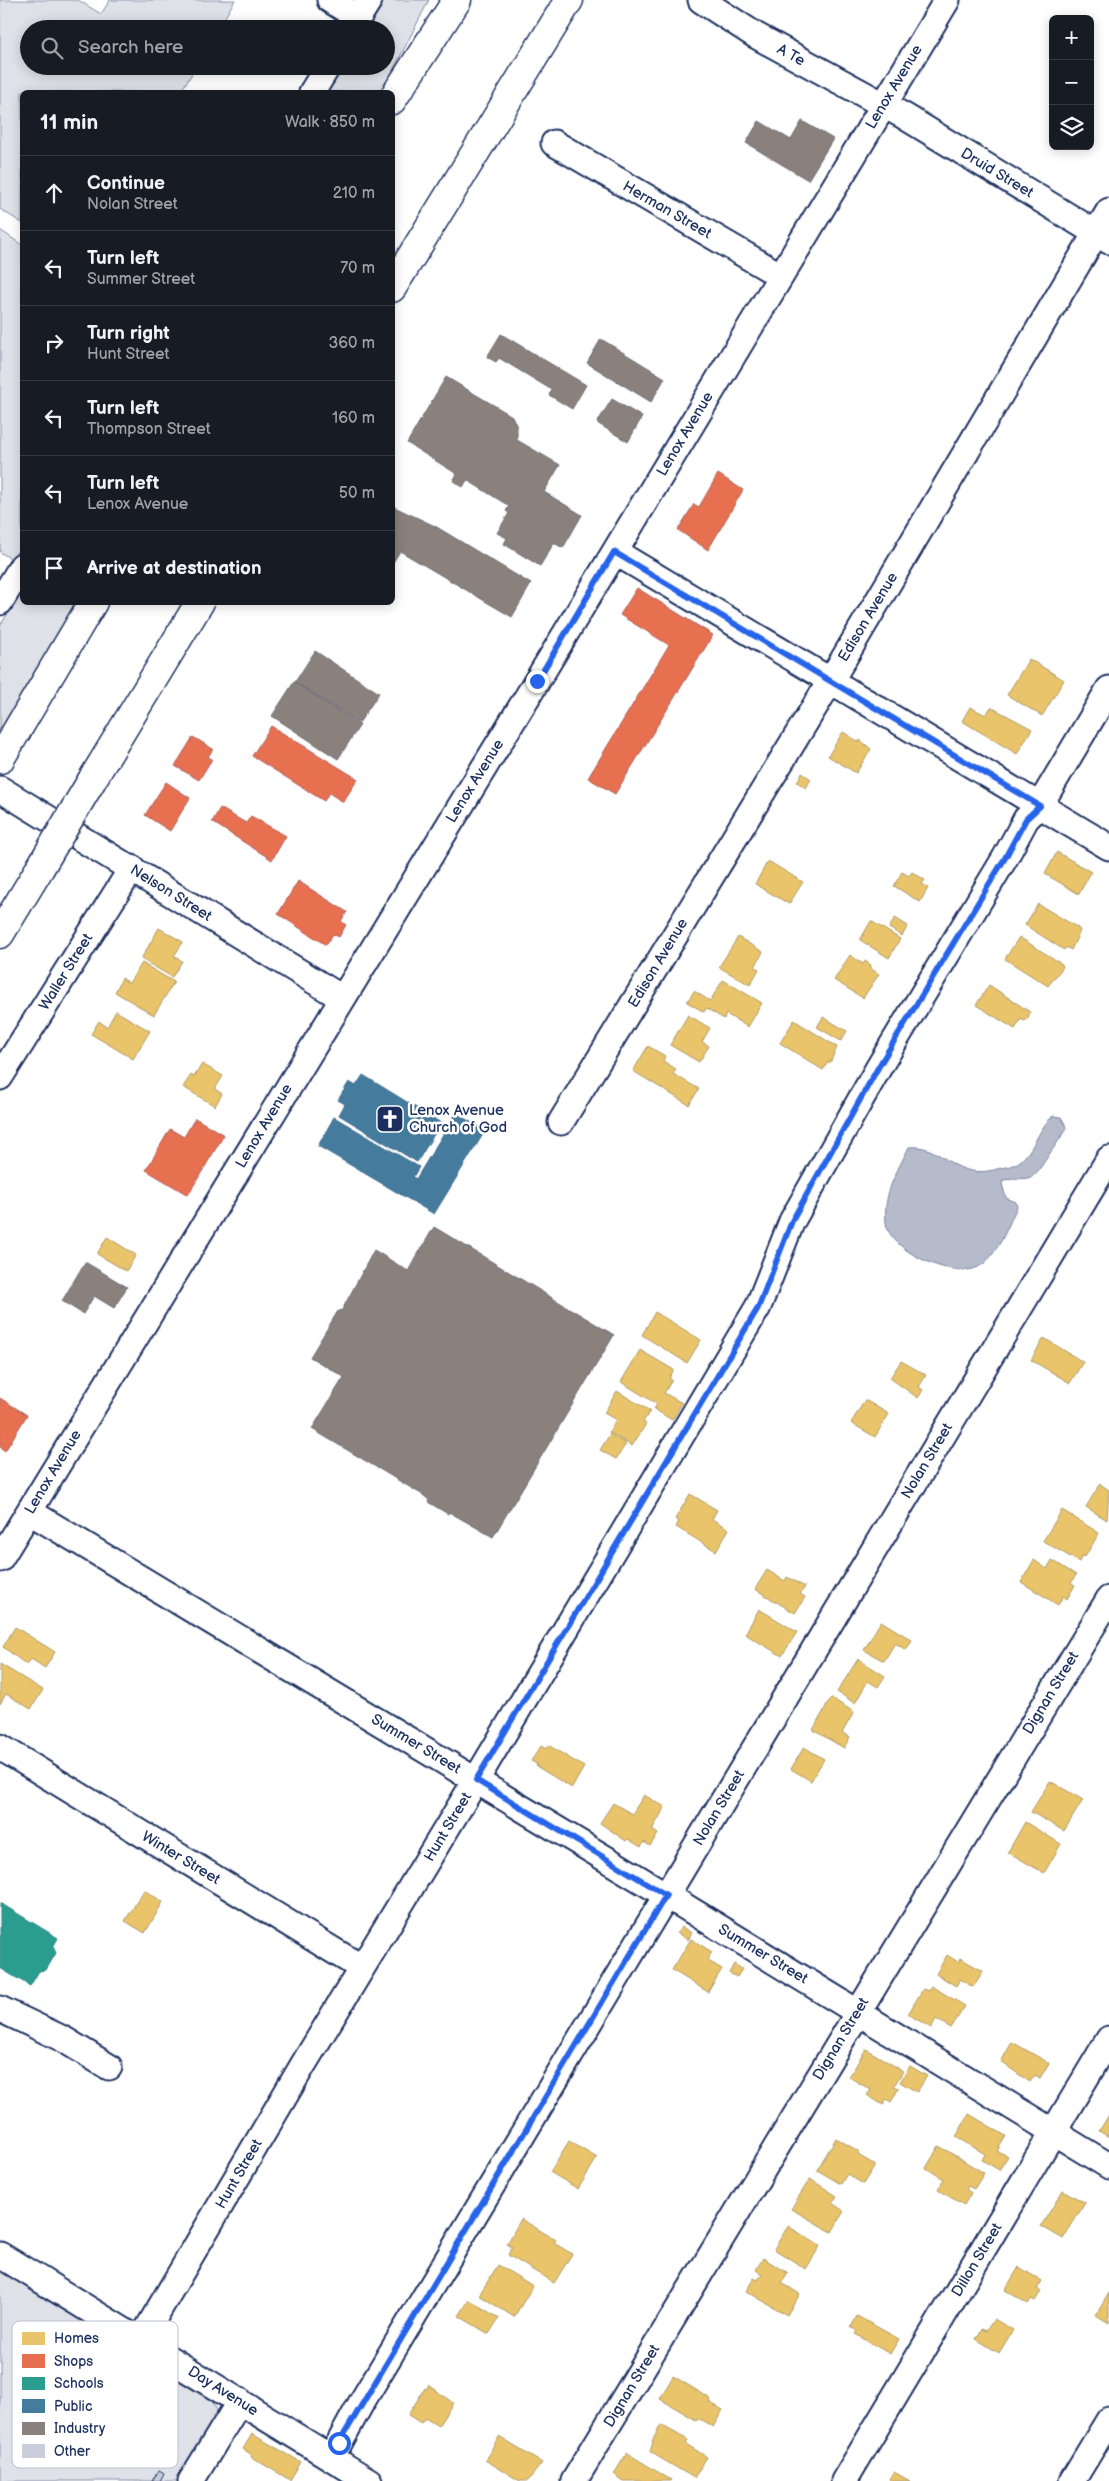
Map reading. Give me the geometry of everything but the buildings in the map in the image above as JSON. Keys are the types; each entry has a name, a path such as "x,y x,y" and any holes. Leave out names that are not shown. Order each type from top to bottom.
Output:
{"highway":[{"path":"393,90 438,0"},
{"path":"395,95 457,0"},
{"path":"395,283 570,0"},
{"path":"426,233 587,0"},
{"path":"7,748 91,605"},
{"path":"0,934 198,605"}],"street":[{"path":"330,0 359,15"},
{"name":"A Te","path":"701,0 755,35 884,106"},
{"name":"Lenox Avenue","path":"0,1559 16,1520 342,998 947,0"},
{"path":"313,90 322,75"},
{"name":"Druid Street","path":"884,106 1102,237"},
{"name":"Herman Street","path":"554,143 780,276"},
{"name":"Edison Avenue","path":"561,1122 1102,237 1109,211"},
{"path":"614,552 1109,847"},
{"path":"0,602 20,569"},
{"name":"Hunt Street","path":"152,2321 302,2065 476,1780 758,1308 792,1221 879,1066 1005,858 1026,819 1040,806 1109,689"},
{"name":"Nelson Street","path":"0,789 342,998"},
{"name":"Waller Street","path":"0,1077 132,868"},
{"name":"Nolan Street","path":"331,2458 360,2405 1109,1159"},
{"name":"Summer Street","path":"16,1520 476,1780 1109,2166"},
{"name":"Dignan Street","path":"574,2481 1109,1599"},
{"name":"Winter Street","path":"0,1748 362,1968"},
{"path":"0,2009 63,2039 110,2067"},
{"name":"Dillon Street","path":"844,2481 1109,2040"},
{"name":"Day Avenue","path":"0,2255 109,2321"},
{"name":"Day Avenue","path":"178,2363 369,2481"},
{"path":"191,2481 240,2401"},
{"path":"1072,2481 1109,2420"}],"shaded area":[{"path":"0,0 78,0 101,14 110,0 235,0 223,20 20,20 20,75 191,75 181,90 20,90 20,222 0,209"},
{"path":"384,0 429,0 395,67 395,20 372,20"},
{"path":"338,75 391,75 383,90 329,90"},
{"path":"0,230 20,244 20,547 13,560 0,552"},
{"path":"20,593 20,605 77,605 0,740 0,626"},
{"path":"0,2267 87,2321 12,2321 12,2468 178,2468 178,2377 210,2397 217,2410 218,2422 182,2481 0,2481"}],"water":[{"path":"1053,1116 1061,1117 1067,1128 1036,1174 1028,1178 1003,1180 1002,1184 1006,1198 1016,1202 1017,1207 1002,1240 985,1262 978,1267 967,1270 954,1270 924,1260 898,1244 886,1223 886,1202 891,1184 909,1147 921,1147 960,1167 971,1171 984,1172 1017,1163 1029,1151"}],"place":[{"name":"Lenox Avenue Church of God","path":"390,1119"}],"route":[{"path":"339,2443 666,1895 476,1780 758,1308 792,1221 879,1066 1005,858 1026,819 1040,806 614,552 537,681"}]}
